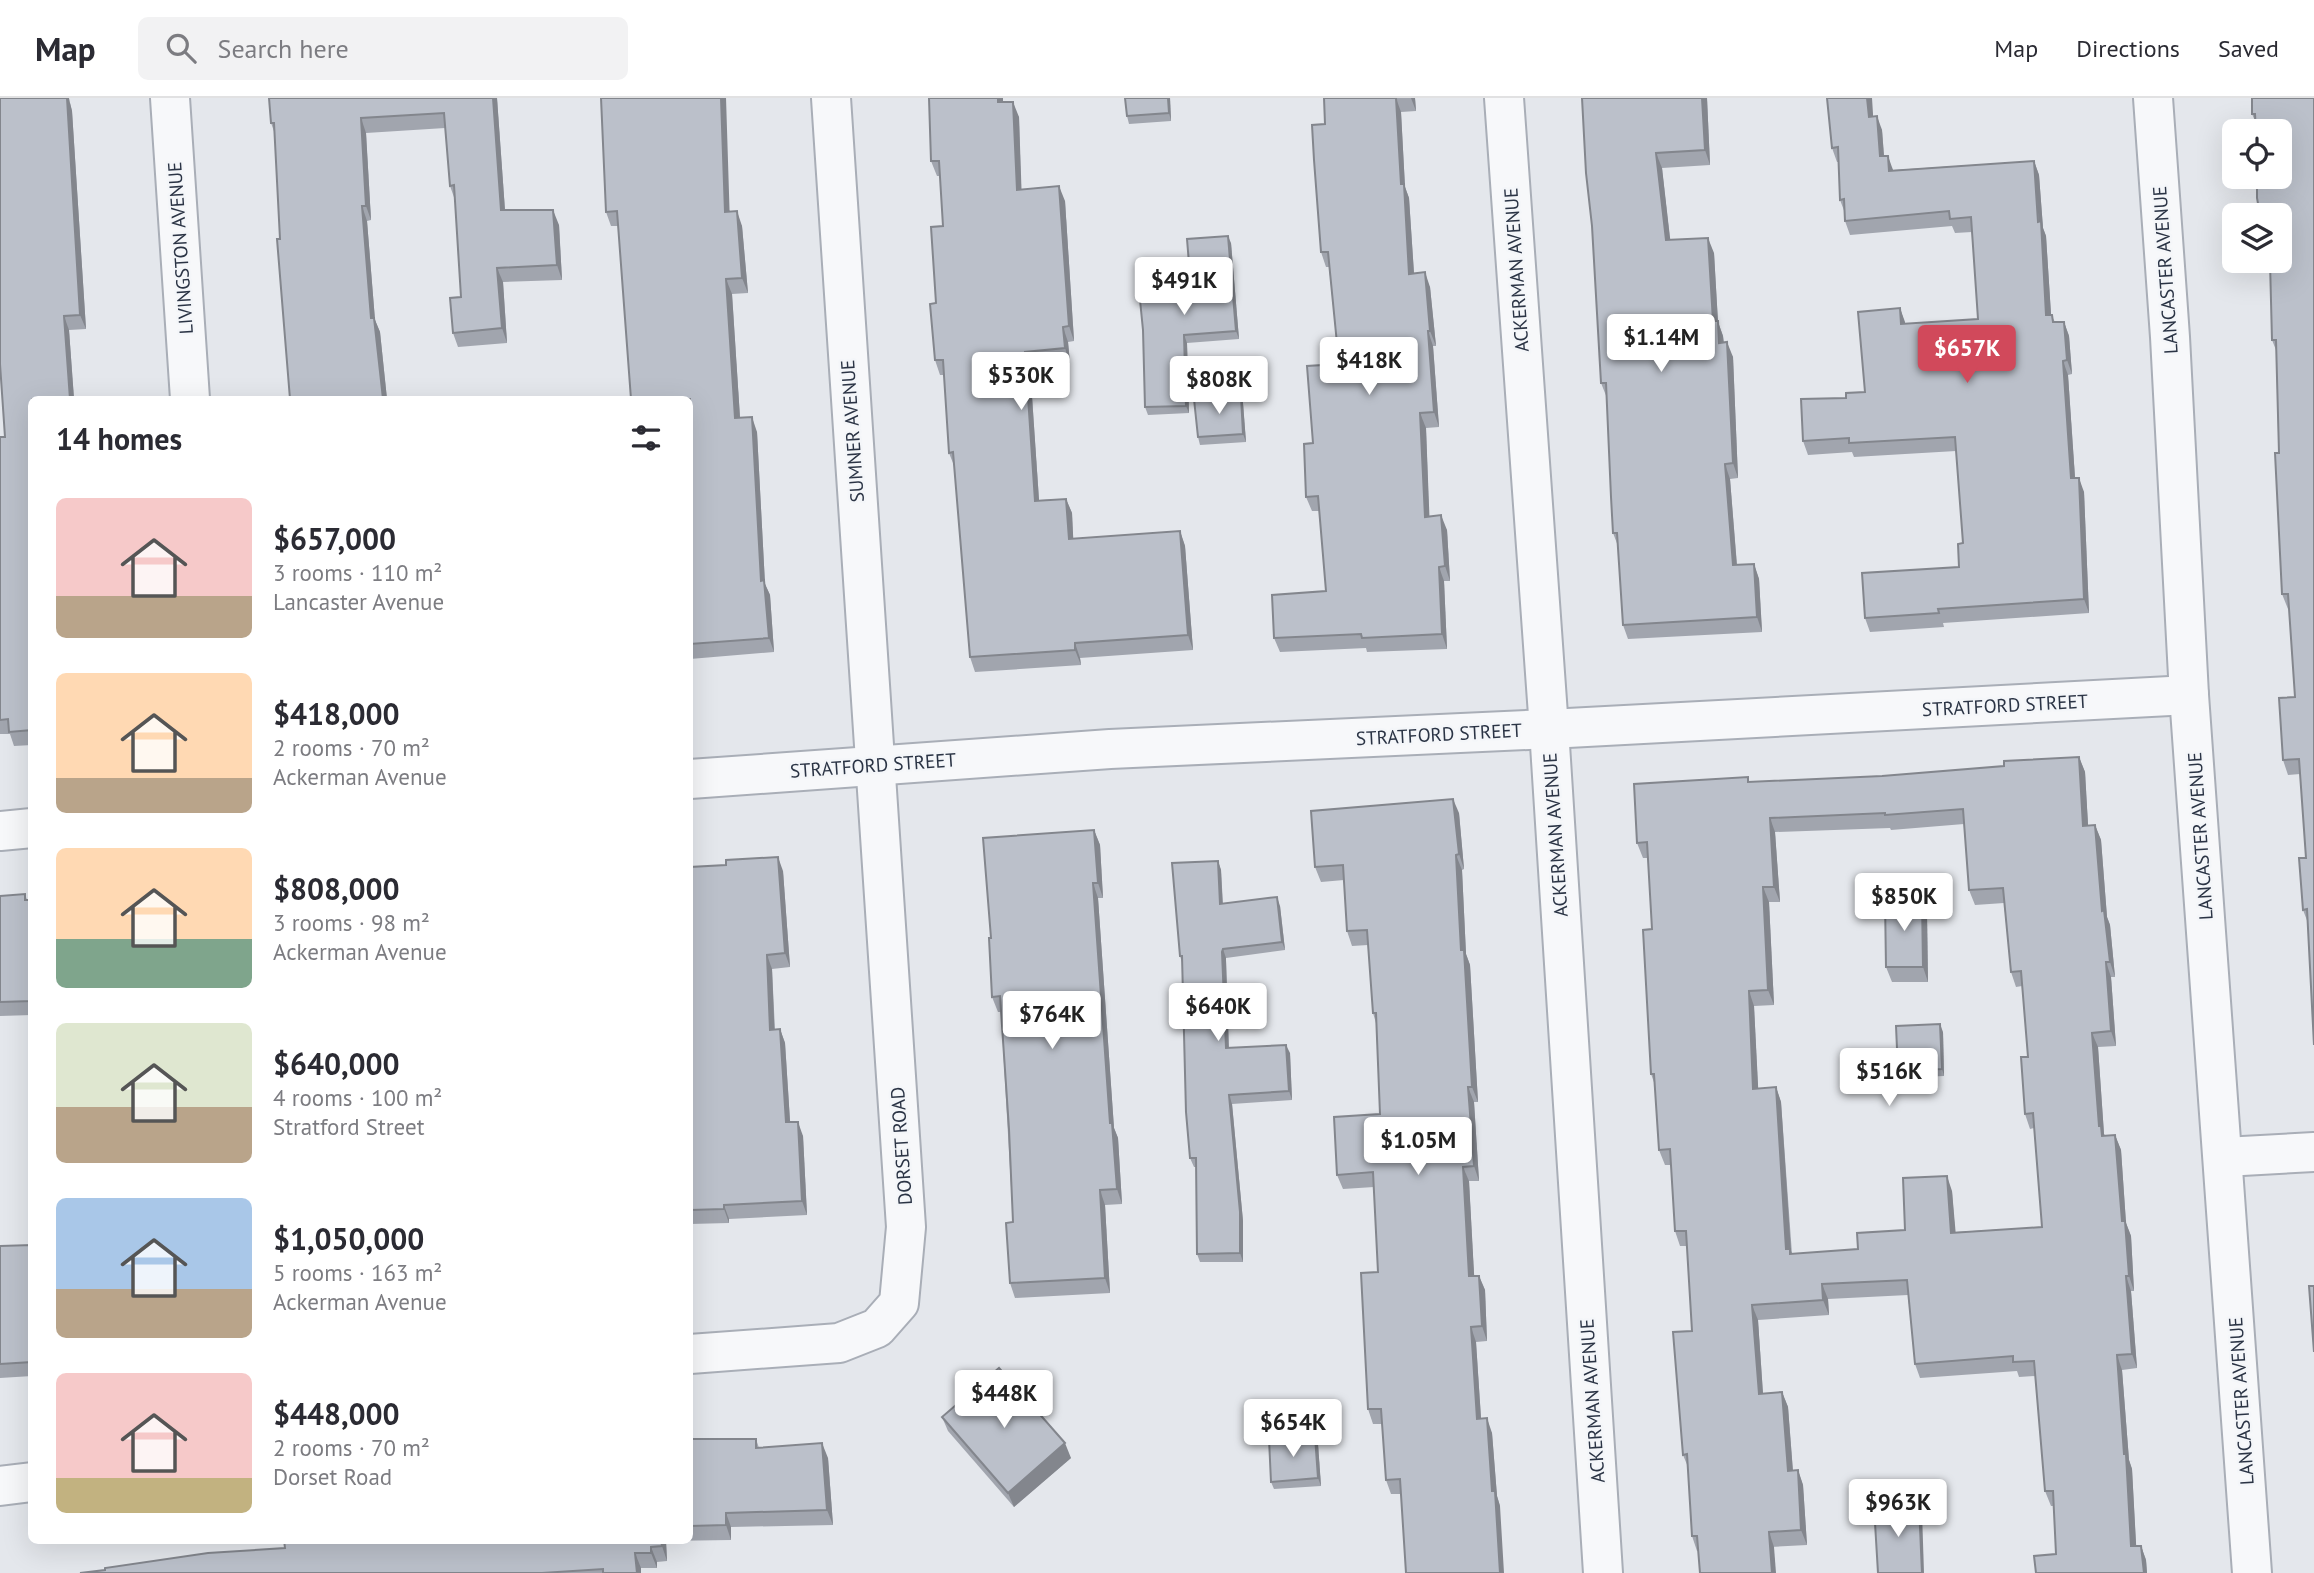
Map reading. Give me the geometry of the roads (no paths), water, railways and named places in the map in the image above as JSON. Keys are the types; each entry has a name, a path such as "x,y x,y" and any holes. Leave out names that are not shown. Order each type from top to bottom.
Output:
{"street":[{"name":"LIVINGSTON AVENUE","path":"170,98 190,396"},
{"name":"SUMNER AVENUE","path":"831,98 875,765"},
{"name":"ACKERMAN AVENUE","path":"1504,98 1549,729 1603,1573"},
{"name":"LANCASTER AVENUE","path":"2153,98 2170,337 2189,695 2252,1573"},
{"name":"STRATFORD STREET","path":"693,779 1123,748 1549,729 2189,695"},
{"name":"DORSET ROAD","path":"693,1354 839,1343 877,1328 899,1303 906,1227 875,765"},
{"path":"0,831 28,828"},
{"path":"2224,1157 2314,1152"},
{"path":"0,1486 28,1482"}]}
